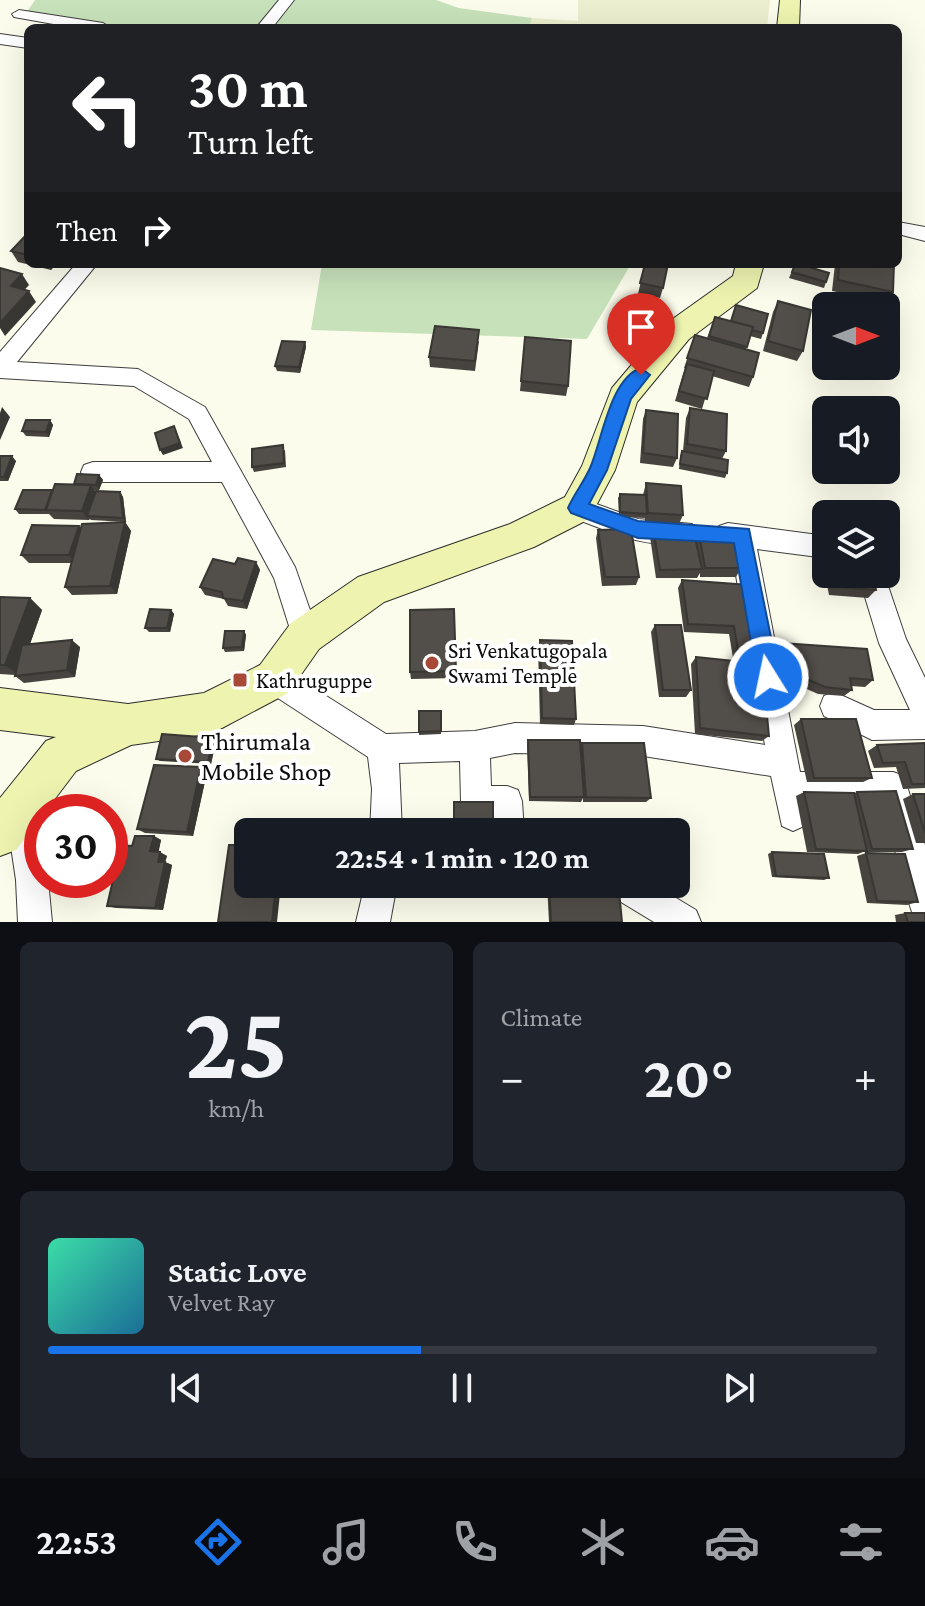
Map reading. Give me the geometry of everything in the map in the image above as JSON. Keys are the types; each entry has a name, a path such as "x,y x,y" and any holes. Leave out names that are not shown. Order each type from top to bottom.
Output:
{"street":[{"path":"267,24 287,0"},
{"path":"788,24 790,0"},
{"path":"19,14 79,24"},
{"path":"0,39 24,42"},
{"path":"902,229 925,234"},
{"path":"0,368 84,268"},
{"path":"0,709 128,725 207,713 274,679 305,636 371,589 521,536 577,508 598,470 623,397 678,331 747,281 749,268"},
{"path":"0,368 138,378 197,413 286,575 305,636"},
{"path":"93,472 230,472"},
{"path":"577,508 638,530 742,535 812,545"},
{"path":"742,535 788,788"},
{"path":"875,588 893,643 925,709"},
{"path":"274,679 382,749 475,746 515,738 643,741 788,788 893,787 918,852 925,903"},
{"path":"834,706 872,725 925,724"},
{"path":"43,920 10,820 61,756 128,725"},
{"path":"475,746 476,802 507,801 508,818"},
{"path":"382,749 387,789 386,818"},
{"path":"373,922 378,898"},
{"path":"645,898 684,922"}],"green space":[{"path":"35,0 436,0 459,8 532,18 530,24 98,24 26,13"},
{"path":"578,0 770,0 767,24 530,24 532,18 578,21"},
{"path":"321,268 629,268 587,339 311,330"}],"building":[{"path":"24,237 24,254 11,251"},
{"path":"0,268 22,274 11,286 29,291 0,323"},
{"path":"644,268 667,268 663,288 640,283"},
{"path":"794,268 812,268 829,273 826,282 792,272"},
{"path":"839,268 894,268 893,292 838,280"},
{"path":"778,301 811,310 803,351 768,341"},
{"path":"736,305 768,314 763,333 731,321"},
{"path":"715,317 753,327 747,347 709,336"},
{"path":"435,326 479,330 475,361 429,357"},
{"path":"695,335 759,353 753,377 687,358"},
{"path":"525,337 571,341 568,386 521,381"},
{"path":"282,341 305,342 299,367 275,366"},
{"path":"687,364 714,371 707,399 679,391"},
{"path":"690,408 727,414 726,451 687,444"},
{"path":"646,410 678,414 677,458 643,453"},
{"path":"26,420 50,420 46,432 22,431"},
{"path":"174,426 180,443 160,450 155,433"},
{"path":"283,445 284,463 252,467 252,449"},
{"path":"682,451 728,460 727,473 680,464"},
{"path":"0,456 12,456 4,477 0,477"},
{"path":"77,474 99,475 96,485 74,484"},
{"path":"646,483 681,486 683,515 648,513"},
{"path":"55,484 91,485 82,511 46,510"},
{"path":"23,490 52,490 45,510 15,509"},
{"path":"96,491 120,492 123,518 87,516"},
{"path":"620,494 646,495 647,514 620,512"},
{"path":"125,522 110,586 65,587 82,524"},
{"path":"32,525 79,526 69,555 21,555"},
{"path":"653,528 693,528 702,569 660,570"},
{"path":"698,528 733,528 741,568 705,568"},
{"path":"631,529 639,577 605,577 598,530"},
{"path":"238,558 256,562 243,601 223,598 222,592 200,587 213,559 235,564"},
{"path":"682,580 749,585 761,651 738,651 734,626 688,624"},
{"path":"0,597 30,598 5,665 0,665"},
{"path":"150,609 171,610 167,628 145,628"},
{"path":"454,609 456,671 410,672 410,610"},
{"path":"655,625 681,625 691,690 663,690"},
{"path":"225,631 244,631 242,647 223,648"},
{"path":"72,640 67,670 15,676 22,645"},
{"path":"540,640 572,641 576,719 542,718"},
{"path":"781,643 867,649 873,680 850,678 852,690 786,677"},
{"path":"696,657 762,664 769,736 700,728"},
{"path":"419,711 441,711 441,731 419,732"},
{"path":"801,719 856,719 872,778 814,778"},
{"path":"162,734 213,738 208,762 156,759"},
{"path":"528,740 580,740 584,797 530,797"},
{"path":"582,743 644,743 651,798 586,797"},
{"path":"925,743 925,784 912,784 905,762 883,763 877,745"},
{"path":"154,765 201,767 187,832 137,829"},
{"path":"896,791 913,849 872,849 857,792"},
{"path":"804,792 854,793 867,851 816,849"},
{"path":"913,794 925,794 925,833"},
{"path":"454,802 493,802 493,818 454,818"},
{"path":"135,836 154,836 150,851 160,852 158,862 165,862 155,908 107,906 109,898 128,898 128,846 132,846"},
{"path":"229,845 234,845 234,898 275,898 272,922 218,922"},
{"path":"772,852 824,854 829,878 776,876"},
{"path":"866,853 905,854 918,902 877,901"},
{"path":"550,898 620,898 622,922 551,922"},
{"path":"905,913 925,913 925,922 908,922"}],"place":[{"name":"Sri Venkatugopala Swami Temple","path":"432,663"},
{"name":"Kathruguppe","path":"240,680"},
{"name":"Thirumala Mobile Shop","path":"185,756"}],"route":[{"path":"641,375 623,397 598,470 577,508 638,530 742,535 768,677"}]}
